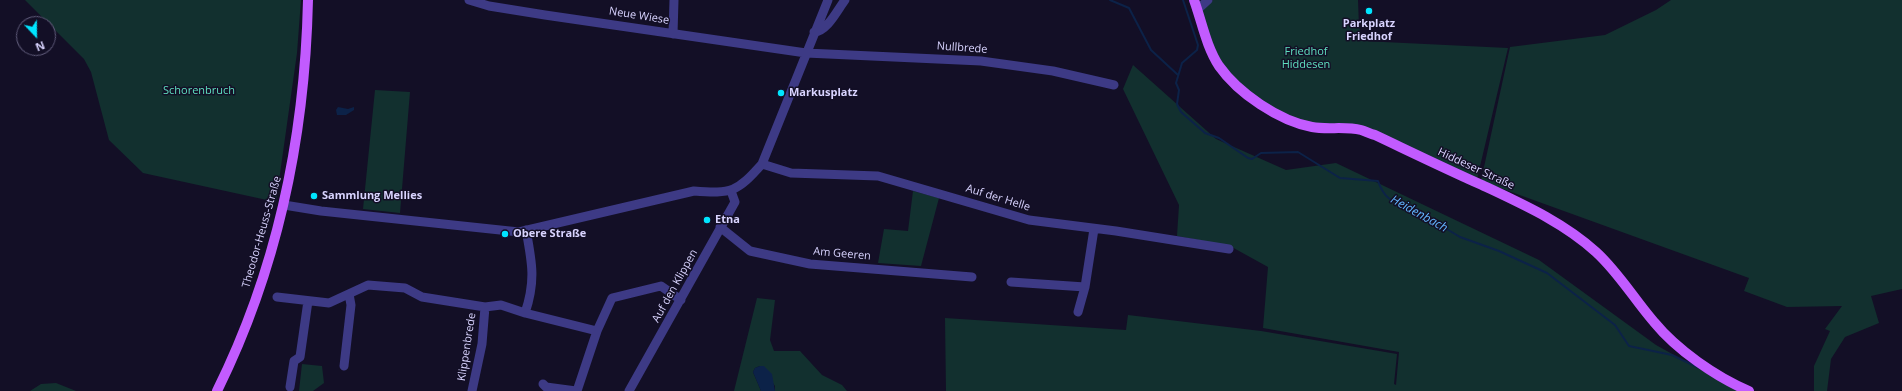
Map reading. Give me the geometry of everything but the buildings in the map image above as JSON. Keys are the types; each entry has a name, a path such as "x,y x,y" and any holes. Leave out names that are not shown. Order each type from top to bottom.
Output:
{"main road":[{"name":"Theodor-Heuss-Straße","path":"217,391 254,304 276,237 284,205 301,112 306,52 308,0"},
{"name":"Hiddeser Straße","path":"1195,5 1206,38 1219,66 1242,90 1274,114 1309,127 1360,130 1370,133 1543,214 1596,252 1610,266 1654,323 1667,336 1704,366 1734,385 1749,391"}],"street":[{"name":"Neue Wiese","path":"468,0 489,6 545,15 806,53"},
{"path":"674,0 674,34"},
{"path":"284,205 421,222 519,232 694,191 714,193 731,191 744,184 762,164 828,0"},
{"path":"814,32 819,32 846,0"},
{"path":"1195,5 1208,0"},
{"name":"Nullbrede","path":"806,53 981,61 1053,71 1114,85"},
{"name":"Auf der Helle","path":"762,164 792,173 878,176 1030,220 1116,231 1228,249"},
{"name":"Auf den Klippen","path":"629,391 735,202 731,191"},
{"name":"Am Geeren","path":"720,227 750,251 810,264 972,277"},
{"path":"1078,312 1085,287 1094,229"},
{"path":"525,313 531,295 533,280 533,263 526,230"},
{"path":"1011,282 1085,287"},
{"path":"277,297 329,303 368,284 405,288 422,298 485,307 501,304 525,313 597,331"},
{"path":"543,384 546,387 576,391 597,331 612,298 661,286 681,300"},
{"path":"344,366 351,305 349,294"},
{"path":"290,387 294,361 300,357 308,301"},
{"name":"Klippenbrede","path":"472,391 482,344 485,307"}],"green space":[{"name":"Schorenbruch","path":"25,0 301,0 297,53 276,202 143,173 109,140 91,72 84,59 56,31 56,16 41,16"},
{"name":"Friedhof Hiddesen","path":"1213,0 1358,0 1359,27 1363,41 1508,48 1477,179 1360,127 1313,125 1288,117 1256,97 1230,76 1214,51 1202,11"},
{"path":"1671,0 1902,0 1902,289 1871,296 1879,323 1845,337 1831,359 1827,391 1814,391 1814,366 1830,331 1825,329 1842,306 1787,307 1744,291 1749,278 1481,181 1510,47 1605,35 1656,10"},
{"path":"1133,65 1216,139 1286,170 1336,163 1539,260 1656,345 1739,391 946,391 945,318 1126,330 1128,315 1261,331 1397,354 1394,384 1396,385 1399,352 1263,328 1268,267 1230,246 1177,236 1179,205 1123,89"},
{"path":"375,90 410,92 400,213 363,209"},
{"path":"913,191 939,198 921,266 878,263 884,229 908,231"},
{"path":"757,298 775,300 770,340 774,351 800,351 822,375 842,385 847,391 775,391 775,386 760,366 755,368 753,372 761,391 734,391"},
{"path":"302,364 322,366 324,383 313,391 299,391"},
{"path":"56,383 76,391 30,391 41,384"}],"water":[{"path":"338,107 348,109 354,107 354,110 346,115 337,115 336,110"},
{"path":"764,366 772,374 775,391 761,391 753,372 755,368"}],"waterway":[{"path":"1110,0 1129,8 1151,50 1178,75"},
{"name":"Heidenbach","path":"1183,0 1198,45 1197,50 1182,63 1176,83 1179,90 1177,104 1181,112 1205,133 1219,138 1248,158 1252,159 1261,153 1298,152 1340,178 1378,181 1382,190 1391,200 1405,204 1460,237 1499,251 1547,273 1615,325 1629,346 1672,355 1699,368"}],"place":[{"name":"Parkplatz Friedhof","path":"1369,11"},
{"name":"Markusplatz","path":"781,93"},
{"name":"Sammlung Mellies","path":"314,196"},
{"name":"Etna","path":"707,220"},
{"name":"Obere Straße","path":"505,234"}]}
